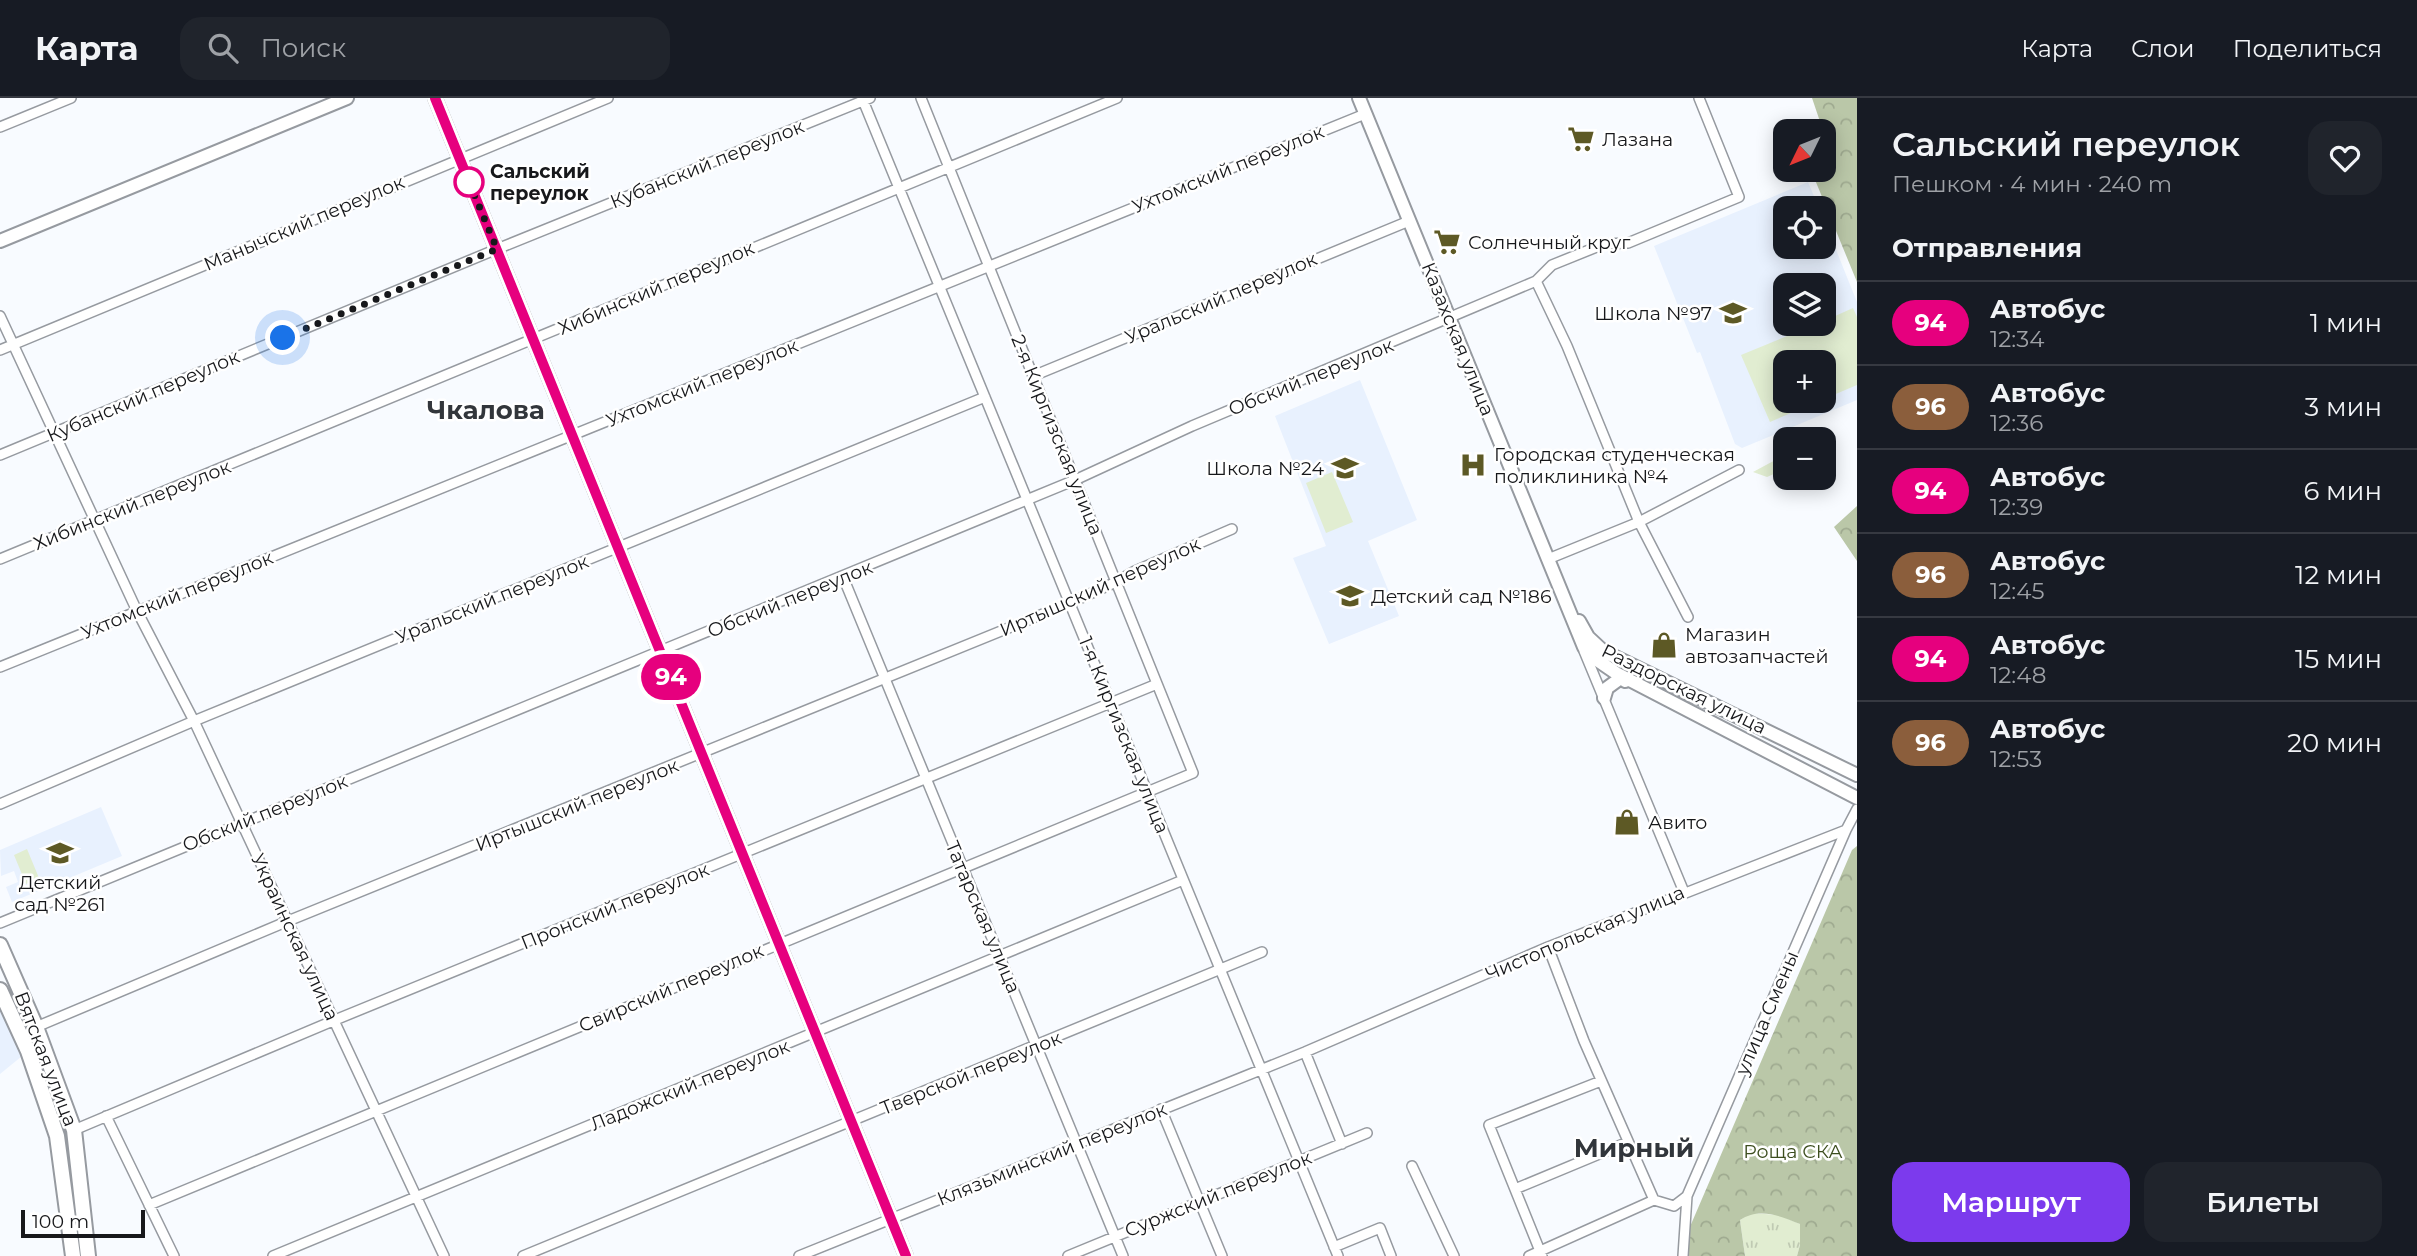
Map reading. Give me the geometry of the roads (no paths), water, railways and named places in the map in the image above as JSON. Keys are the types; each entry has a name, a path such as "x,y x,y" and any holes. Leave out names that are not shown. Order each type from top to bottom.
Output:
{"main road":[{"path":"0,240 347,98"},
{"path":"435,98 906,1256"},
{"name":"Казахская улица","path":"1359,98 1563,592 1579,640"},
{"name":"Раздорская улица","path":"1563,592 1588,637 1602,651 1857,775"},
{"name":"Раздорская улица","path":"1579,640 1597,660 1627,679 1857,798"},
{"path":"1604,698 1607,688 1627,679"},
{"name":"Раздорская улица","path":"1781,760 1791,741"},
{"name":"Вятская улица","path":"0,945 36,1027 74,1130 86,1218 88,1256"},
{"name":"Вятская улица","path":"0,990 28,1051 57,1136 74,1256"},
{"path":"57,1136 74,1130"}],"street":[{"path":"0,127 71,98"},
{"name":"Манычский переулок","path":"0,350 608,98"},
{"name":"2-я Киргизская улица","path":"921,98 1193,773"},
{"name":"Хибинский переулок","path":"0,559 1117,98"},
{"name":"Обский переулок","path":"0,923 1075,480 1192,426 1536,281 1552,265 1604,244 1628,243 1739,197 1699,98"},
{"name":"1-я Киргизская улица","path":"865,99 1336,1251"},
{"name":"Кубанский переулок","path":"0,455 865,99"},
{"name":"Ухтомский переулок","path":"0,667 1365,114"},
{"name":"Уральский переулок","path":"1033,376 1409,221"},
{"path":"1536,281 1567,346 1639,522 1688,617"},
{"name":"Украинская улица","path":"0,316 137,611 242,822 444,1256"},
{"name":"Уральский переулок","path":"0,804 194,721 985,397"},
{"path":"1548,559 1639,522 1739,470"},
{"name":"Иртышский переулок","path":"36,1027 288,921 1070,603 1231,529"},
{"name":"Татарская улица","path":"843,577 1123,1256"},
{"name":"Казахская улица","path":"1579,640 1684,892"},
{"name":"Пронский переулок","path":"74,1130 335,1020 1157,684"},
{"name":"Свирский переулок","path":"149,1205 1193,773"},
{"path":"1846,830 1857,809"},
{"name":"Чистопольская улица","path":"1305,1052 1548,947 1846,830"},
{"name":"улица Смены","path":"1683,1256 1687,1196 1846,830"},
{"name":"Ладожский переулок","path":"273,1256 1183,880"},
{"path":"1548,947 1601,1081 1654,1200"},
{"name":"Тверской переулок","path":"523,1256 1262,952"},
{"path":"1305,1052 1342,1144"},
{"name":"Клязьминский переулок","path":"799,1256 1305,1052"},
{"path":"1541,1254 1489,1125 1601,1081"},
{"path":"1161,1109 1223,1256"},
{"name":"Вятская улица","path":"106,1116 174,1256"},
{"name":"Суржский переулок","path":"1068,1256 1367,1133"},
{"path":"1515,1189 1628,1142"},
{"path":"1412,1166 1454,1256"},
{"path":"1529,1256 1541,1254 1654,1200 1674,1206 1687,1196"},
{"path":"1324,1256 1380,1228 1391,1256"}],"place":[{"name":"Лазана","path":"1581,139"},
{"name":"Сальский переулок","path":"469,182"},
{"name":"Солнечный круг","path":"1447,242"},
{"name":"Школа №97","path":"1733,313"},
{"name":"Городская студенческая поликлиника №4","path":"1473,465"},
{"name":"Школа №24","path":"1345,468"},
{"name":"Детский сад №186","path":"1350,596"},
{"name":"Магазин автозапчастей","path":"1664,645"},
{"name":"Авито","path":"1627,822"},
{"name":"Детский сад №261","path":"60,853"}],"district":[{"name":"Чкалова","path":"486,410"},
{"name":"Мирный","path":"1634,1148"}],"park label":[{"name":"Роща СКА","path":"1793,1151"}]}
